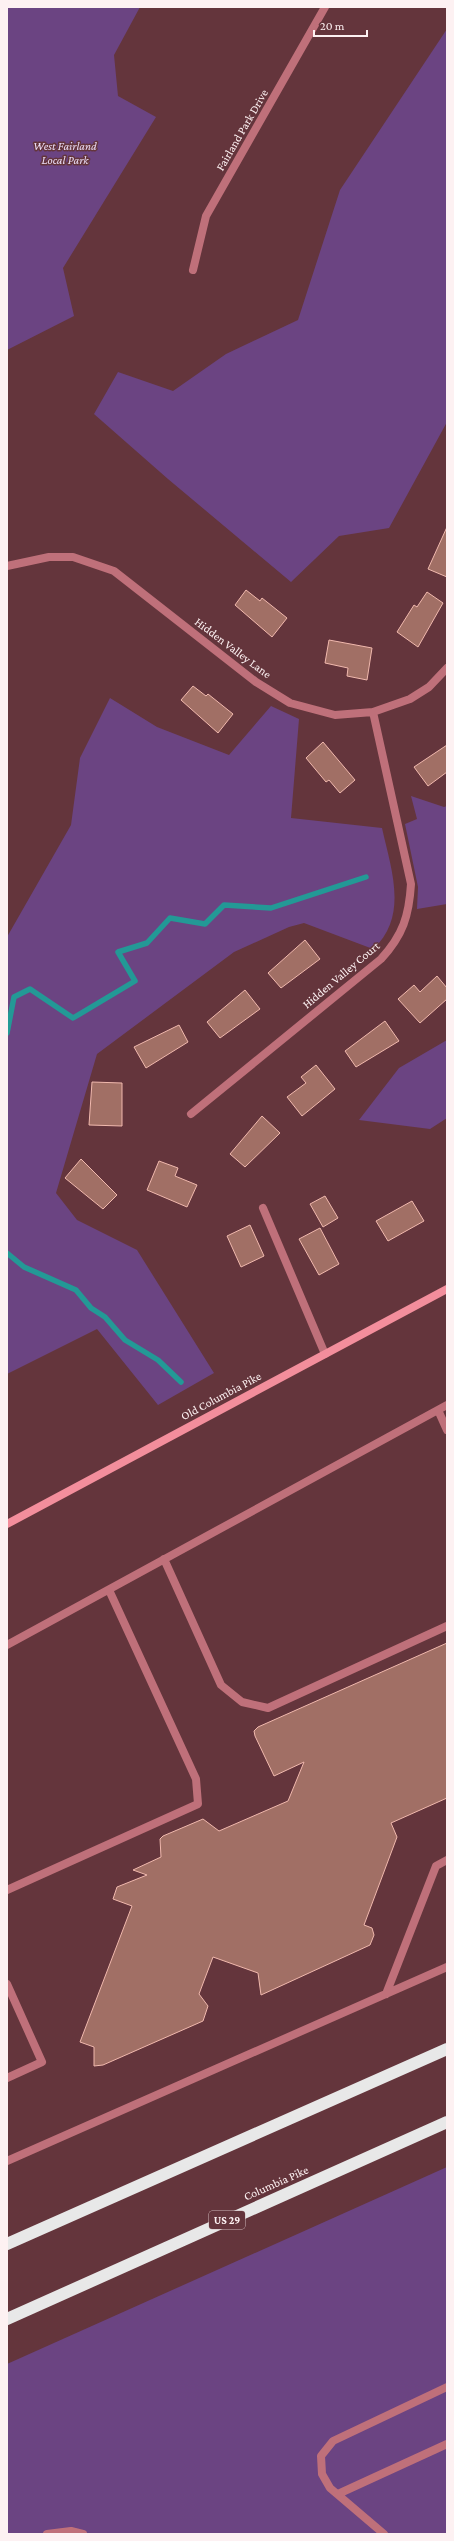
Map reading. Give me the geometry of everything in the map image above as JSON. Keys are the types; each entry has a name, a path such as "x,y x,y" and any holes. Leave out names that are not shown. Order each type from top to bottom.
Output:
{"highway":[{"path":"7,2244 447,2049"},
{"name":"Columbia Pike","path":"7,2318 447,2122"}],"main road":[{"name":"Old Columbia Pike","path":"7,1524 447,1289"}],"street":[{"name":"Fairland Park Drive","path":"193,270 206,216 326,7"},
{"name":"Hidden Valley Lane","path":"7,566 49,557 73,557 114,571 256,682 290,704 335,715 373,712 410,699 429,687 447,668"},
{"name":"Hidden Valley Court","path":"191,1114 381,959 394,945 401,930 409,912 411,884 373,712"},
{"path":"263,1208 324,1354"},
{"path":"7,1645 447,1405"},
{"path":"438,1410 447,1430"},
{"path":"164,1559 221,1685 242,1702 268,1708 447,1626"},
{"path":"7,1890 198,1804 196,1779 109,1590"},
{"path":"386,1994 436,1866 447,1860"},
{"path":"7,2161 447,1967"},
{"path":"7,1984 42,2062 7,2078"},
{"path":"384,2534 330,2488 322,2474 321,2456 333,2441 447,2387"},
{"path":"338,2494 447,2444"},
{"path":"47,2534 71,2531 83,2534"}],"green space":[{"name":"West Fairland Local Park","path":"7,7 140,7 114,55 118,96 156,117 63,268 74,316 7,350"},
{"path":"447,29 447,422 389,528 339,536 291,582 168,479 94,414 118,372 173,391 226,354 298,320 340,190"},
{"path":"110,698 157,727 229,755 271,706 299,719 291,818 382,828 393,876 394,907 391,922 384,936 373,949 304,923 289,927 234,952 97,1054 56,1193 77,1220 137,1250 214,1373 158,1405 97,1329 7,1374 7,937 71,825 80,758"},
{"path":"411,796 444,807 447,806 447,904 417,909 418,887 405,824 417,819"},
{"path":"447,1040 447,1118 430,1129 359,1120 399,1068"},
{"path":"447,2167 447,2534 7,2534 7,2364"}],"building":[{"path":"447,527 447,577 428,569"},
{"path":"246,590 260,601 262,598 287,618 272,637 235,605"},
{"path":"427,592 443,603 418,647 397,632 414,605 417,607"},
{"path":"329,640 372,648 367,680 347,676 348,668 325,663"},
{"path":"193,686 206,696 208,694 233,714 218,733 181,700"},
{"path":"323,742 355,780 340,793 329,780 326,782 306,758"},
{"path":"447,745 447,772 428,786 414,767"},
{"path":"305,940 320,959 281,988 268,973"},
{"path":"437,976 447,988 447,999 420,1023 398,999 414,985 420,992"},
{"path":"245,990 260,1009 220,1038 207,1022"},
{"path":"385,1021 399,1041 356,1067 345,1051"},
{"path":"179,1025 188,1042 146,1068 134,1047"},
{"path":"316,1065 335,1089 302,1116 287,1097 306,1083 301,1077"},
{"path":"92,1082 122,1083 122,1126 89,1125"},
{"path":"262,1116 280,1133 245,1167 230,1154"},
{"path":"81,1159 117,1195 103,1209 65,1178"},
{"path":"159,1161 178,1168 175,1176 197,1185 187,1207 147,1190"},
{"path":"325,1196 338,1218 323,1227 310,1204"},
{"path":"412,1201 424,1221 388,1241 376,1221"},
{"path":"250,1225 264,1256 241,1267 227,1236"},
{"path":"320,1228 339,1264 319,1275 299,1239"},
{"path":"447,1643 447,1798 391,1823 397,1837 364,1925 372,1928 374,1935 370,1945 261,1995 258,1973 213,1957 199,1994 208,2006 203,2021 103,2065 94,2066 94,2047 80,2042 132,1906 113,1899 117,1887 147,1875 133,1870 161,1857 160,1839 163,1836 203,1819 219,1831 288,1801 304,1762 274,1776 255,1736 254,1731 258,1727"}],"waterway":[{"path":"7,1033 14,997 30,989 73,1018 135,981 118,952 147,943 170,918 205,924 224,905 271,908 366,877"},
{"path":"7,1253 24,1267 76,1290 91,1308 105,1317 125,1340 158,1360 181,1382"}]}
